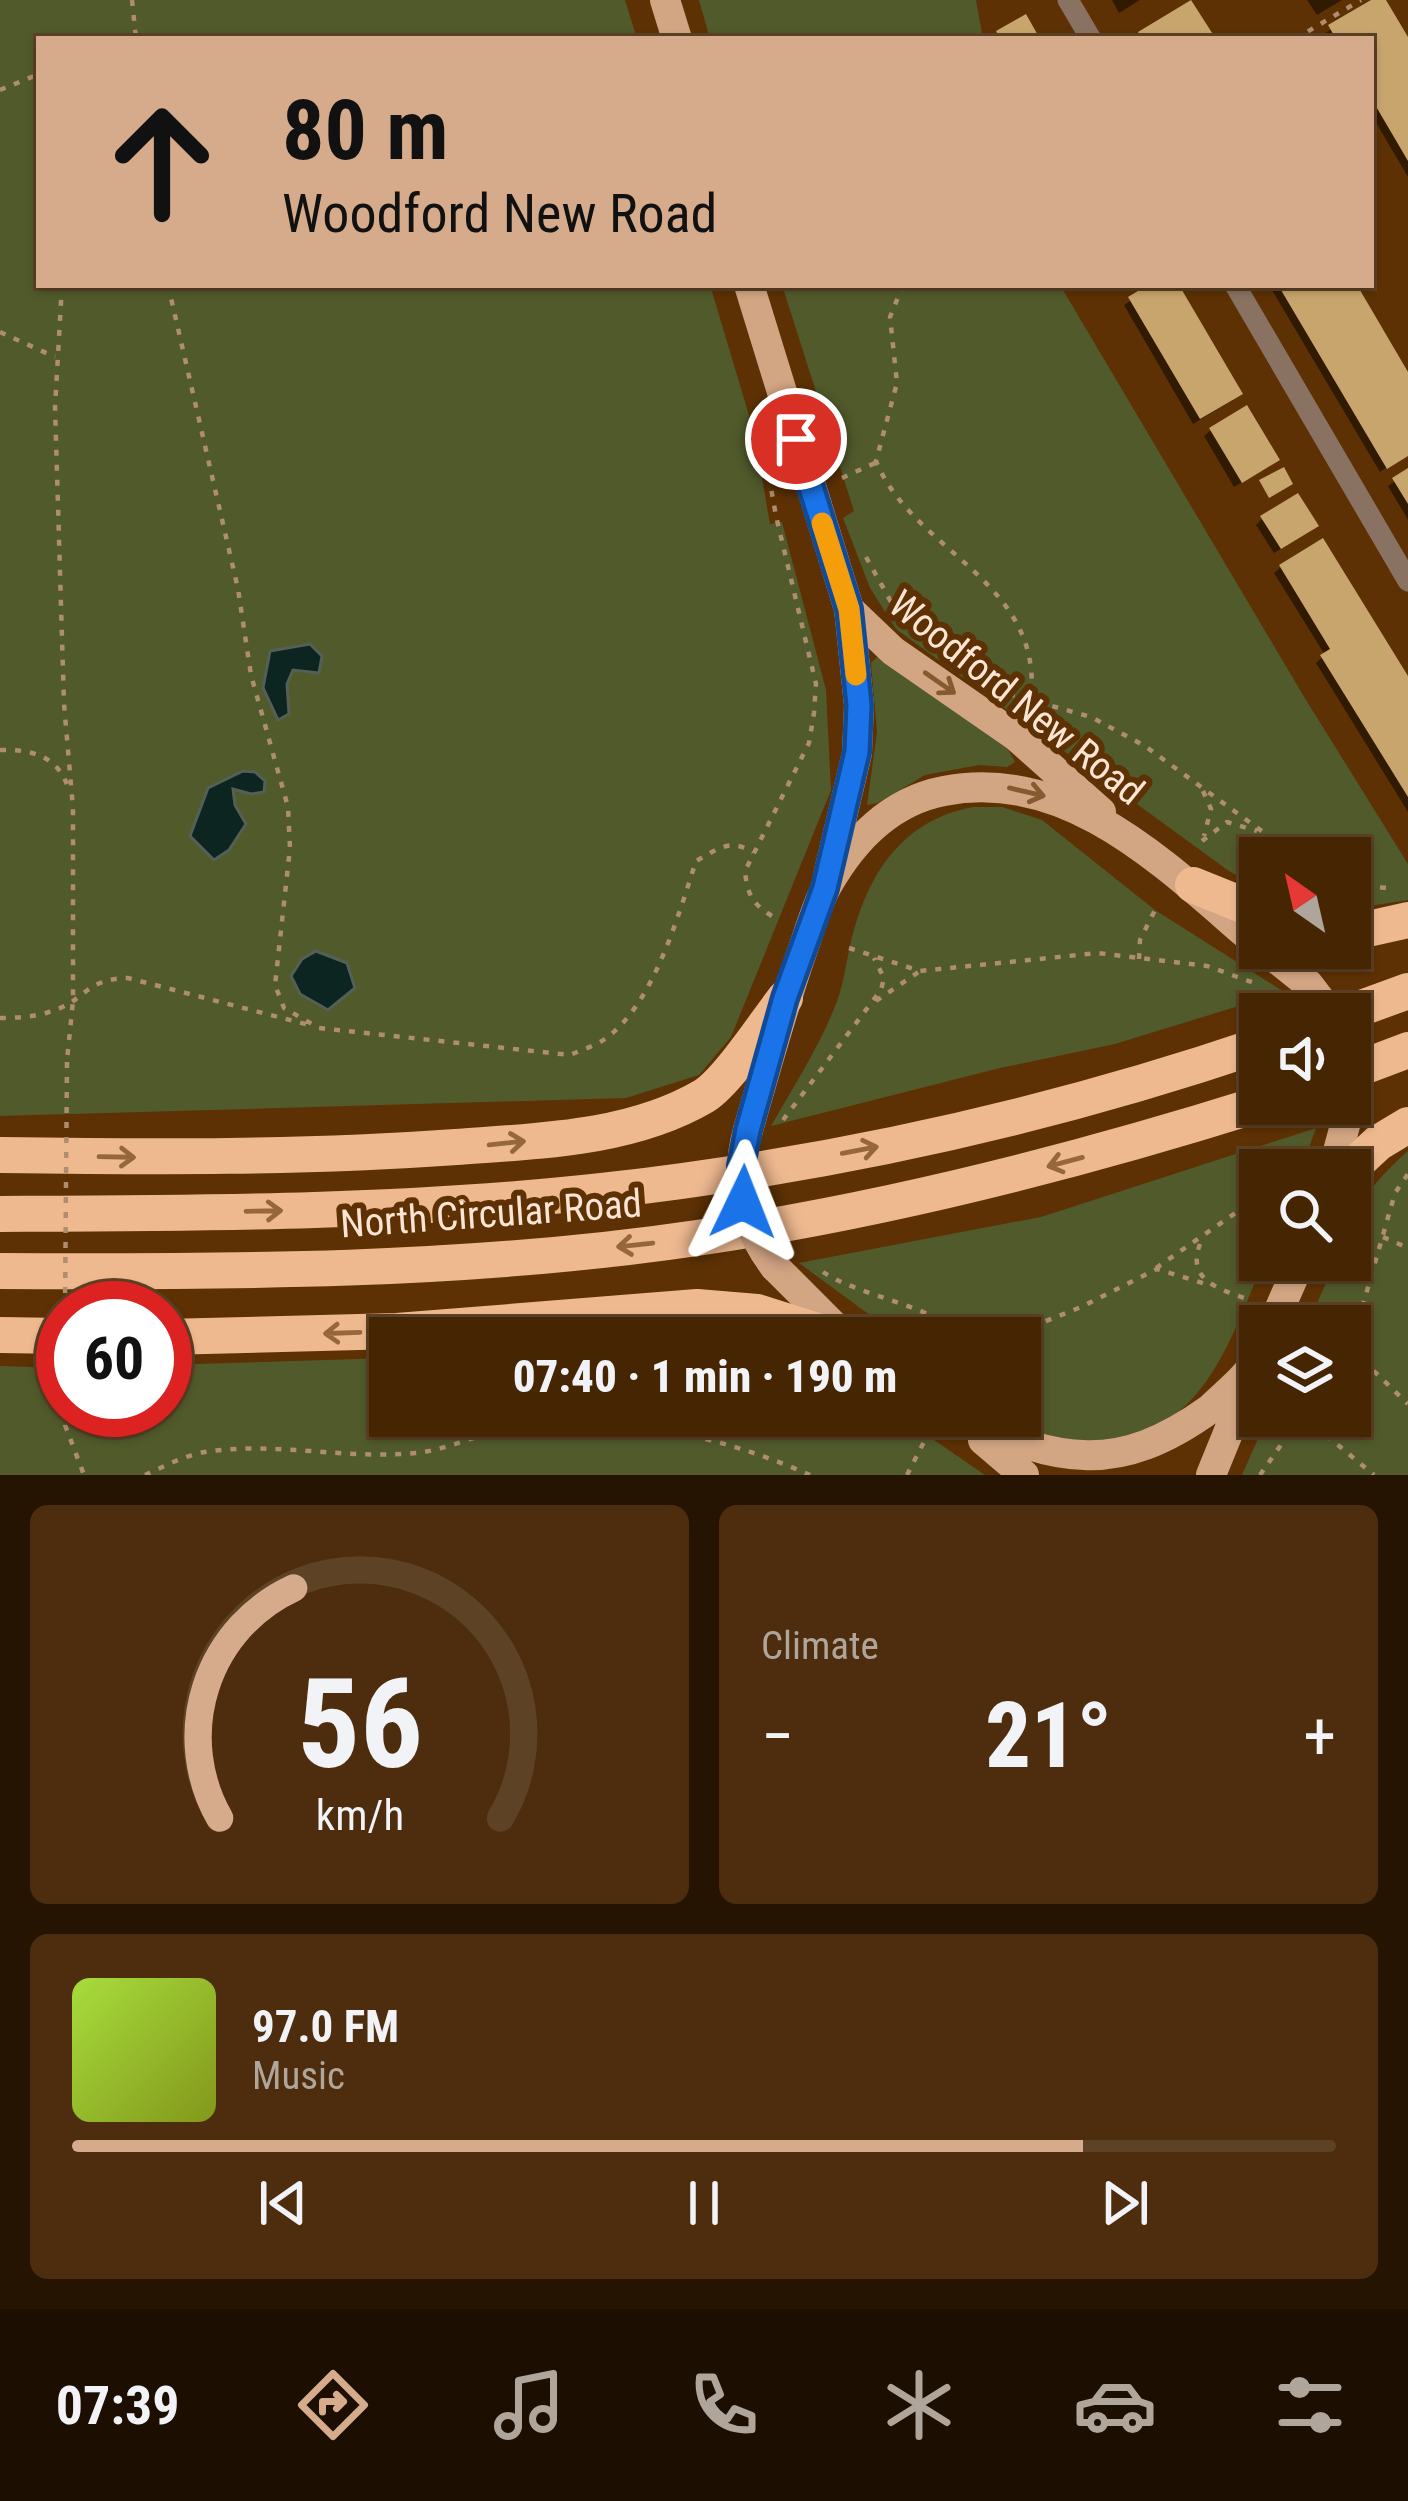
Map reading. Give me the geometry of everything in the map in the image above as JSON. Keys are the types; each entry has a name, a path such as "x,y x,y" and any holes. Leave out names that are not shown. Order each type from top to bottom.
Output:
{"highway":[{"path":"1193,885 1239,904"},
{"path":"1371,928 1408,920"},
{"path":"1371,1005 1408,991"},
{"path":"0,1155 355,1154 500,1144 628,1127 711,1090 785,998"},
{"path":"1371,1065 1408,1050"},
{"name":"North Circular Road","path":"0,1214 268,1212 602,1191 787,1164 943,1133 1239,1051"},
{"name":"North Circular Road","path":"0,1271 270,1271 439,1263 692,1239 955,1190 1112,1150 1239,1111"},
{"path":"1371,1150 1408,1125"},
{"path":"560,1317 697,1306 774,1317"},
{"path":"192,1336 369,1331"},
{"path":"0,1334 36,1335"}],"main road":[{"path":"665,0 676,36"},
{"name":"Woodford New Road","path":"750,288 849,609 859,705 857,752 825,888"},
{"name":"Woodford New Road","path":"849,609 893,651 1017,737 1136,844"},
{"path":"823,1317 775,1267 754,1236 743,1202 741,1166 785,998 825,888 850,852 889,813 914,800 968,787 1002,786 1048,796 1136,844 1239,926"},
{"path":"1289,969 1315,993"},
{"path":"1003,1437 1060,1463 1120,1464 1156,1453 1183,1435 1239,1378"},
{"path":"1211,1475 1239,1405"},
{"path":"981,1437 1024,1475"}],"street":[{"path":"1068,0 1089,36"},
{"path":"1237,288 1408,581"}],"path":[{"path":"132,0 136,36"},
{"path":"1299,36 1361,0"},
{"path":"0,90 36,75"},
{"path":"62,288 57,358 64,704 73,808 65,1281"},
{"path":"169,288 238,590 251,675 288,807 290,848 275,985 284,1008 319,1028"},
{"path":"902,288 890,317 897,383 876,462 890,488 1012,614 1034,670 1031,698"},
{"path":"0,332 57,358"},
{"path":"842,478 876,462"},
{"path":"772,916 747,892 745,871 809,743 816,684 771,488 787,478"},
{"path":"861,545 881,590 899,615"},
{"path":"996,689 1091,717 1145,746 1266,837"},
{"path":"0,750 52,759 66,779 73,808"},
{"path":"1194,780 1211,809 1210,826 1202,841 1228,822 1263,832"},
{"path":"0,1018 50,1012 102,979 128,978 319,1028 570,1055 606,1039 641,996 665,953 696,861 728,844 753,852"},
{"path":"1371,887 1408,888"},
{"path":"1139,958 1140,940 1154,910"},
{"path":"849,948 920,971 1098,953 1207,966 1275,993"},
{"path":"780,1125 871,1004 884,978 873,956"},
{"path":"871,1004 920,971"},
{"path":"1363,1305 1395,1192 1408,1174"},
{"path":"1148,1274 1239,1212"},
{"path":"1383,1237 1408,1248"},
{"path":"1202,1239 1195,1263 1209,1285"},
{"path":"808,1262 841,1283 938,1317"},
{"path":"1041,1323 1157,1269 1247,1299"},
{"path":"1371,1369 1408,1404"},
{"path":"145,1475 201,1452 267,1448 354,1455 420,1453 504,1430 616,1422 678,1430 810,1475"},
{"path":"72,1437 84,1475"},
{"path":"907,1475 927,1437"},
{"path":"1260,1475 1287,1437"},
{"path":"1328,1437 1374,1475"},
{"path":"916,1460 916,1475"}],"green space":[{"path":"0,0 625,0 636,36 36,36 36,288 711,288 754,432 770,524 782,522 826,690 831,790 731,1037 699,1075 626,1098 0,1116"},
{"path":"699,0 976,0 982,36 709,36"},
{"path":"783,288 1062,288 1408,864 1408,900 1371,906 1371,837 1239,837 1239,876 1229,871 896,629 870,588 843,518 854,511"},
{"path":"877,657 1008,749 1015,762 1007,767 979,765 925,775 867,805 877,732 871,663"},
{"path":"973,807 1002,807 1042,820 1155,910 1239,963 1239,969 1248,969 1284,992 1239,993 1239,1006 1115,1044 771,1126 836,1004 856,925 875,878 905,840 947,814"},
{"path":"1316,1128 1308,1149 1251,1149"},
{"path":"1408,1151 1408,1475 1242,1475 1259,1437 1371,1437 1371,1305 1316,1305 1327,1281 1371,1281 1371,1191"},
{"path":"1239,1153 1239,1281 1255,1281 1246,1305 1239,1305 1239,1321 1209,1378 1166,1421 1138,1435 1104,1443 1076,1447 1045,1439 1041,1436 1041,1317 872,1317 799,1263 1041,1217"},
{"path":"369,1359 369,1437 930,1437 985,1475 0,1475 0,1366 36,1367 36,1437 192,1437 192,1364"}],"water":[{"path":"310,644 322,656 319,673 293,670 287,684 289,714 278,720 263,688 270,651"},
{"path":"243,771 255,772 265,781 264,792 233,789 235,805 246,824 229,850 214,860 190,836 208,788"},
{"path":"316,951 347,963 355,988 328,1010 300,994 291,976 302,959"}],"building":[{"path":"1191,0 1214,36 1140,36 1138,32"},
{"path":"1371,0 1386,0 1408,37 1408,161 1374,103 1374,36 1334,36 1328,25"},
{"path":"1026,14 1038,36 998,36 996,31"},
{"path":"1143,288 1181,288 1243,394 1200,419 1128,297"},
{"path":"1280,288 1359,288 1408,372 1408,456 1387,469"},
{"path":"1247,405 1280,460 1242,483 1209,428"},
{"path":"1284,467 1293,484 1269,498 1259,480"},
{"path":"1408,468 1408,504 1392,478"},
{"path":"1298,493 1319,526 1281,549 1260,516"},
{"path":"1323,538 1408,676 1408,797 1320,655 1330,649 1279,565"}],"slow traffic":[{"path":"822,523 849,609 856,675"}],"route":[{"path":"743,1202 741,1166 748,1130 785,998 825,888 857,752 859,705 849,609 796,439"}]}
